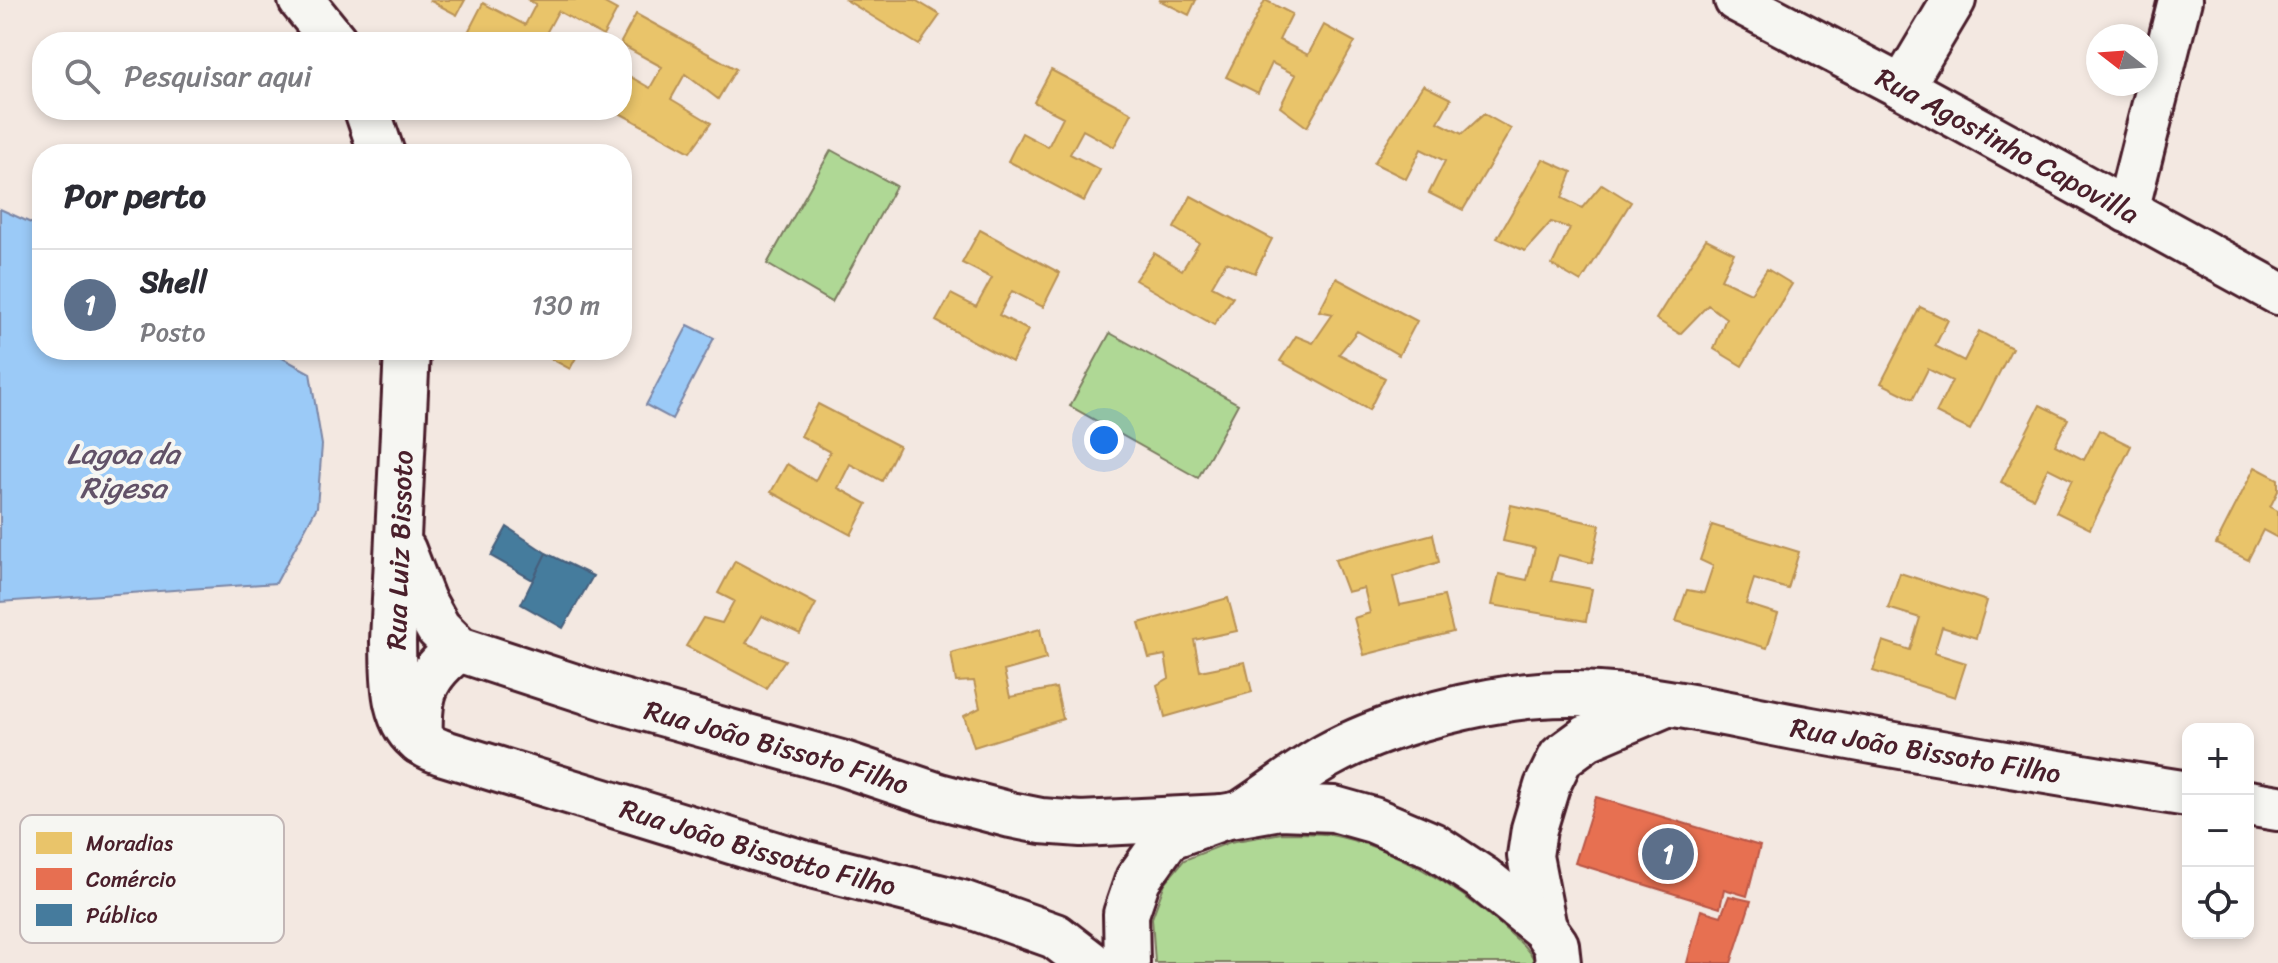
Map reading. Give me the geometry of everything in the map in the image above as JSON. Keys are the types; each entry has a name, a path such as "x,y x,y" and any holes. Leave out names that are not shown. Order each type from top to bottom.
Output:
{"main road":[{"path":"301,0 327,32"},
{"path":"370,120 379,144"},
{"name":"Rua Luiz Bissoto","path":"407,360 394,672 400,714 405,726 420,742"},
{"path":"400,540 423,601 438,628 459,649 440,662 431,673 423,693 420,742"},
{"name":"Rua João Bissoto Filho","path":"459,649 615,700 841,763 939,796 1041,821 1081,824 1232,815 1280,807 1334,809 1373,820 1432,845 1482,878 1560,950"},
{"name":"Rua João Bissoto Filho","path":"1127,963 1126,914 1138,879 1168,837 1232,815 1328,756 1376,734 1444,713 1511,698 1580,692 1665,704 1976,760 2182,793"},
{"name":"Rua João Bissoto Filho","path":"1560,950 1530,856 1534,829 1547,786 1561,757 1587,738 1665,704"},
{"name":"Rua João Bissotto Filho","path":"420,742 444,753 788,859 962,903 1055,936 1090,963"},
{"path":"2254,804 2278,808"}],"street":[{"name":"Rua Agostinho Capovilla","path":"1736,0 1902,87 2278,293"},
{"path":"1902,87 1954,0"},
{"path":"2127,211 2180,0"}],"green space":[{"path":"831,150 896,186 832,302 767,264"},
{"path":"1110,333 1238,404 1198,478 1070,406"},
{"path":"1282,833 1331,835 1400,858 1484,911 1530,953 1536,963 1155,963 1152,918 1165,883 1184,860 1230,842"}],"water":[{"name":"Lagoa da Rigesa","path":"0,209 32,223 32,360 286,360 310,373 322,445 317,507 276,583 0,602"},
{"path":"688,325 714,338 672,419 646,405"}],"building: Moradias":[{"path":"429,0 465,0 457,15"},
{"path":"528,0 599,0 617,10 605,32 596,32 558,11 547,32 468,32 483,3 525,25 536,4"},
{"path":"846,0 915,0 940,15 919,45"},
{"path":"1159,0 1196,0 1189,15"},
{"path":"1265,0 1292,14 1279,40 1308,55 1324,25 1355,42 1307,127 1280,107 1296,75 1272,63 1258,93 1226,77"},
{"path":"636,14 736,69 718,99 685,74 671,99 711,123 690,152 632,120 632,78 650,88 662,67 632,50 632,32 626,32"},
{"path":"1051,70 1132,113 1114,147 1083,130 1070,154 1100,170 1084,201 1008,161 1022,133 1048,147 1063,117 1034,102"},
{"path":"1423,85 1451,99 1438,122 1462,134 1484,114 1511,129 1463,210 1429,193 1445,161 1421,149 1406,179 1374,163"},
{"path":"1543,159 1572,172 1562,198 1582,208 1602,184 1631,202 1581,282 1552,265 1570,228 1551,222 1525,251 1497,238"},
{"path":"1191,196 1272,239 1255,273 1226,262 1212,286 1233,297 1214,325 1135,280 1154,253 1182,270 1199,243 1174,228"},
{"path":"980,230 1060,273 1043,307 1012,291 999,315 1028,330 1012,362 936,321 951,294 976,307 992,278 962,263"},
{"path":"1706,239 1734,253 1721,279 1751,293 1767,269 1792,284 1742,366 1714,349 1726,318 1708,305 1680,334 1656,319"},
{"path":"1336,278 1417,321 1399,355 1357,331 1339,354 1385,378 1369,410 1280,361 1296,336 1313,343 1333,314 1319,311"},
{"path":"1920,307 1948,320 1935,346 1964,361 1979,331 2012,348 1970,430 1936,413 1952,381 1928,369 1913,399 1881,383"},
{"path":"553,360 575,360 570,369"},
{"path":"818,404 899,446 882,481 850,464 838,488 867,504 851,535 771,492 787,464 815,481 830,452 801,436"},
{"path":"2040,405 2068,419 2055,445 2084,460 2099,430 2131,446 2090,529 2056,512 2072,480 2048,468 2033,498 2001,482"},
{"path":"2255,467 2278,479 2278,491 2270,507 2278,511 2278,538 2263,530 2248,560 2216,544"},
{"path":"1511,505 1600,525 1592,563 1558,555 1551,581 1592,589 1586,621 1492,605 1499,574 1527,580 1535,548 1503,541"},
{"path":"1712,525 1799,552 1788,589 1754,579 1746,604 1778,614 1767,648 1676,621 1687,590 1704,593 1713,566 1700,560"},
{"path":"1433,534 1439,562 1393,577 1400,605 1444,596 1453,632 1364,655 1354,618 1370,613 1364,588 1347,592 1335,560"},
{"path":"735,561 816,604 800,634 762,616 746,643 785,660 766,688 686,646 703,618 722,623 734,601 718,593"},
{"path":"1900,573 1987,601 1976,638 1942,627 1934,653 1966,663 1955,697 1873,671 1883,641 1910,650 1920,618 1888,608"},
{"path":"1228,598 1237,631 1194,640 1200,671 1245,662 1252,692 1165,717 1157,685 1169,678 1165,655 1149,658 1139,623"},
{"path":"1040,629 1046,659 1004,671 1010,697 1056,688 1063,719 974,747 964,716 980,708 974,681 956,682 951,653"}],"building: Comércio":[{"path":"1596,797 1760,846 1747,896 1724,889 1720,908 1575,863"},
{"path":"1729,896 1751,901 1731,963 1687,963 1701,910 1721,916"}],"building: Público":[{"path":"507,527 546,553 533,580 491,556"},
{"path":"546,553 593,576 563,628 521,604"}],"place":[{"name":"Shell","path":"1668,854"}]}
